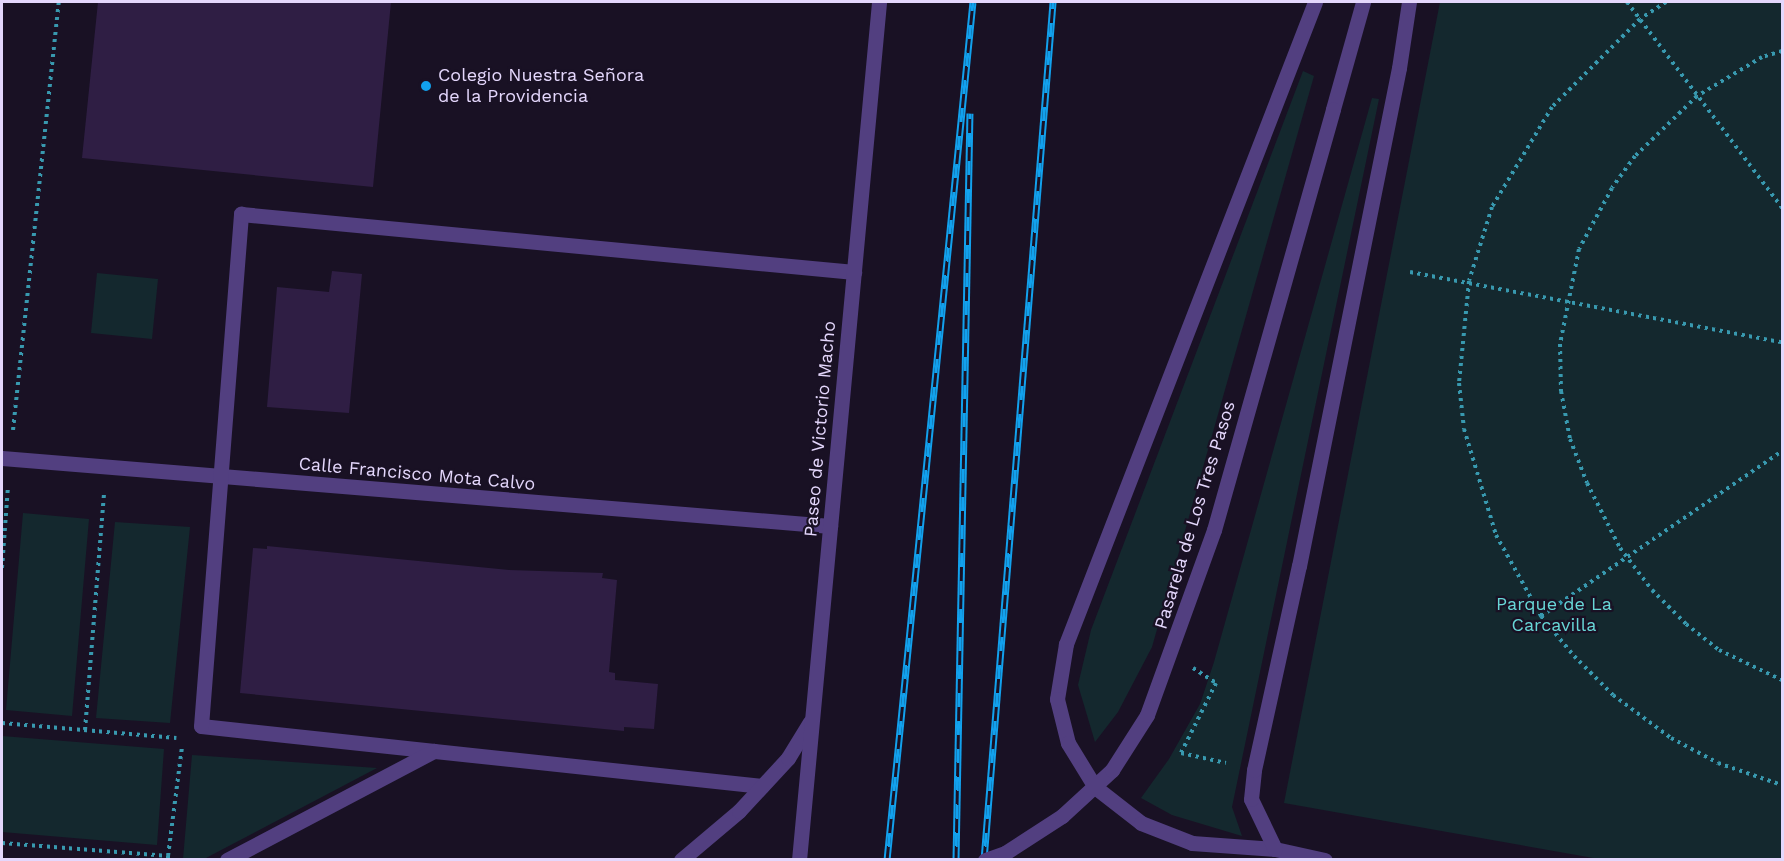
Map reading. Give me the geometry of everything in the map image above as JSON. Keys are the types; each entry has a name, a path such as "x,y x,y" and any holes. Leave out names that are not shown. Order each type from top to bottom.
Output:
{"street":[{"name":"Paseo de Victorio Macho","path":"799,860 879,2"},
{"path":"1315,2 1066,644 1057,699 1068,743 1095,788 1141,823 1192,843 1275,849 1325,860"},
{"name":"Pasarela de Los Tres Pasos","path":"985,860 1005,853 1062,816 1112,770 1147,715 1172,654 1214,530 1363,2"},
{"path":"1275,849 1251,798 1254,770 1299,566 1399,68 1409,2"},
{"path":"762,786 201,726 241,214 854,272"},
{"name":"Calle Francisco Mota Calvo","path":"6,458 831,526"},
{"path":"681,860 762,786 788,758 812,719"},
{"path":"227,860 434,751"}],"path":[{"path":"2,568 6,458 59,2"},
{"path":"1627,2 1782,208"},
{"path":"1666,2 1640,19 1576,80 1539,127 1492,207 1469,281 1460,383 1464,429 1496,535 1541,616 1613,695 1656,727 1718,763 1782,785"},
{"path":"1782,51 1762,57 1697,96 1662,127 1612,188 1579,249 1560,344 1561,391 1570,439 1587,483 1626,557 1652,591 1686,624 1719,650 1782,680"},
{"path":"1410,272 1568,299 1782,342"},
{"path":"1541,616 1782,451"},
{"path":"85,730 106,466"},
{"path":"1172,654 1216,683 1181,753 1254,770"},
{"path":"2,723 183,738 168,858 2,843"}],"green space":[{"name":"Parque de La Carcavilla","path":"1440,2 1782,2 1782,859 1599,859 1284,803"},
{"path":"1303,71 1314,76 1152,647 1118,712 1095,742 1078,685 1091,630"},
{"path":"1372,98 1379,99 1232,807 1242,836 1172,815 1141,798 1169,759 1200,704 1214,662"},
{"path":"97,273 158,279 152,339 91,333"},
{"path":"23,513 89,519 72,716 6,710"},
{"path":"115,522 190,527 170,723 96,718"},
{"path":"2,736 164,749 157,845 2,832"},
{"path":"192,755 377,768 204,859 183,859"}],"building":[{"path":"98,2 391,2 373,187 82,158"},
{"path":"332,271 362,274 349,413 267,407 277,287 329,292"},
{"path":"267,546 509,570 603,573 602,578 617,580 609,672 615,673 615,680 658,684 654,729 624,727 624,731 240,693 253,548 267,549"}],"railway":[{"path":"887,860 973,2"},
{"path":"984,860 1053,2"},
{"path":"956,860 970,113"}],"place":[{"name":"Colegio Nuestra Señora de la Providencia","path":"426,86"}]}
